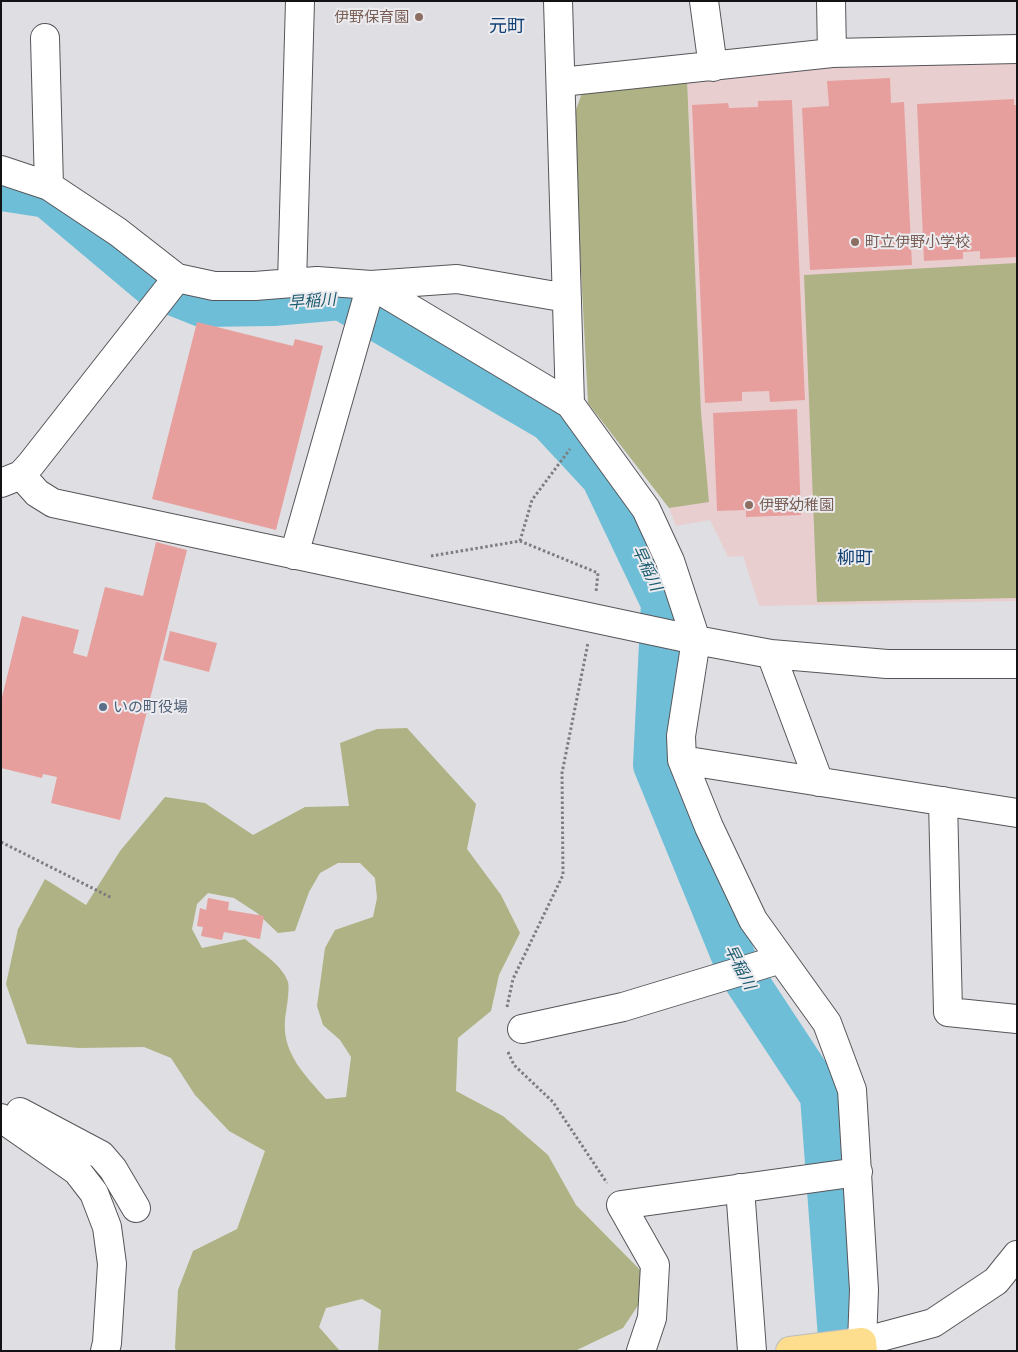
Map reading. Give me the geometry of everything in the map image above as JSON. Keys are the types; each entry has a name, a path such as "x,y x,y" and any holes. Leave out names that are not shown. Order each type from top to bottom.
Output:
{"main road":[{"path":"790,1351 852,1346"}],"street":[{"path":"292,283 300,1"},
{"path":"558,1 570,404"},
{"path":"704,1 713,67"},
{"path":"831,1 832,53"},
{"path":"45,38 49,186"},
{"path":"561,82 832,53 1017,49"},
{"path":"1,170 49,186 118,232 177,278 214,286 254,286 317,281 371,286 457,279 567,298"},
{"path":"177,278 11,479 53,503 696,640 770,654 887,664 1017,664"},
{"path":"371,286 570,404 646,509 670,561 696,640 681,736 682,760 709,827 753,920 827,1023 852,1090 864,1290 852,1346 933,1323 1006,1281 1017,1256"},
{"path":"294,555 371,286"},
{"path":"770,654 819,782"},
{"path":"682,760 1017,812"},
{"path":"943,802 948,1012 1017,1019"},
{"path":"511,1032 623,1007 781,959"},
{"path":"1,1102 101,1155 113,1169 136,1208"},
{"path":"1,1118 77,1171 94,1193 107,1227 112,1264 105,1351"},
{"path":"641,1351 652,1318 655,1265 621,1205 858,1172"},
{"path":"740,1188 752,1351"}],"path":[{"path":"520,542 532,500 587,427"},
{"path":"424,557 520,542 598,573 592,618 562,774 563,875 513,979 511,1032 514,1066 553,1102 621,1205"},
{"path":"1,842 112,898"}],"shaded area":[{"name":"町立伊野小学校","path":"1017,61 1017,601 759,606 743,556 728,557 710,520 676,526 669,508 708,501 701,412 687,79 750,70"}],"green space":[{"path":"687,79 701,412 709,502 669,508 588,403 573,118 582,93"},
{"path":"1017,263 1017,598 817,602 804,275"},
{"path":"407,728 476,804 467,849 501,895 520,933 499,975 491,1011 458,1038 456,1091 503,1116 548,1155 576,1205 653,1283 623,1328 577,1350 378,1351 381,1310 362,1299 326,1308 319,1327 340,1351 176,1351 178,1290 193,1251 237,1229 265,1151 229,1131 195,1095 171,1058 144,1047 80,1048 27,1044 6,984 18,929 45,879 86,905 120,851 165,797 205,803 253,835 305,807 349,806 340,743 377,729","holes":["338,863 360,863 375,878 377,898 373,917 335,930 325,948 317,1006 323,1025 340,1040 351,1057 346,1097 326,1099 303,1073 291,1054 287,1043 285,1020 288,982 281,969 245,939 202,948 192,929 197,904 208,893 234,898 257,913 278,933 295,931 309,892 320,873"]}],"building":[{"path":"890,78 891,103 904,102 912,265 810,270 802,108 829,106 827,81"},
{"path":"1014,99 1014,105 1017,105 1017,257 980,259 980,251 963,252 963,259 924,261 917,104"},
{"path":"792,100 805,400 770,402 769,391 742,392 742,401 705,403 692,105 728,103 729,108 758,107 758,101"},
{"path":"197,322 293,346 295,339 323,346 276,530 152,499"},
{"path":"797,409 801,515 746,517 746,510 717,511 713,413"},
{"path":"156,542 187,550 120,820 51,803 57,777 43,774 42,778 1,768 1,701 22,616 79,630 73,653 87,657 105,587 143,596"},
{"path":"170,631 217,643 209,672 163,660"},
{"path":"208,898 229,902 228,910 264,916 260,939 224,932 222,940 201,936 203,927 197,926 200,908 206,910"}],"waterway":[{"name":"早稲川","path":"1,189 47,196 154,286 202,305 273,304 341,298 550,420 603,477 663,603 655,765 739,970 822,1096 841,1351"}],"place":[{"name":"伊野保育園","path":"419,17"},
{"name":"町立伊野小学校","path":"855,242"},
{"name":"伊野幼稚園","path":"749,505"},
{"name":"いの町役場","path":"103,707"}],"district":[{"name":"元町","path":"507,26"},
{"name":"柳町","path":"855,558"}]}
